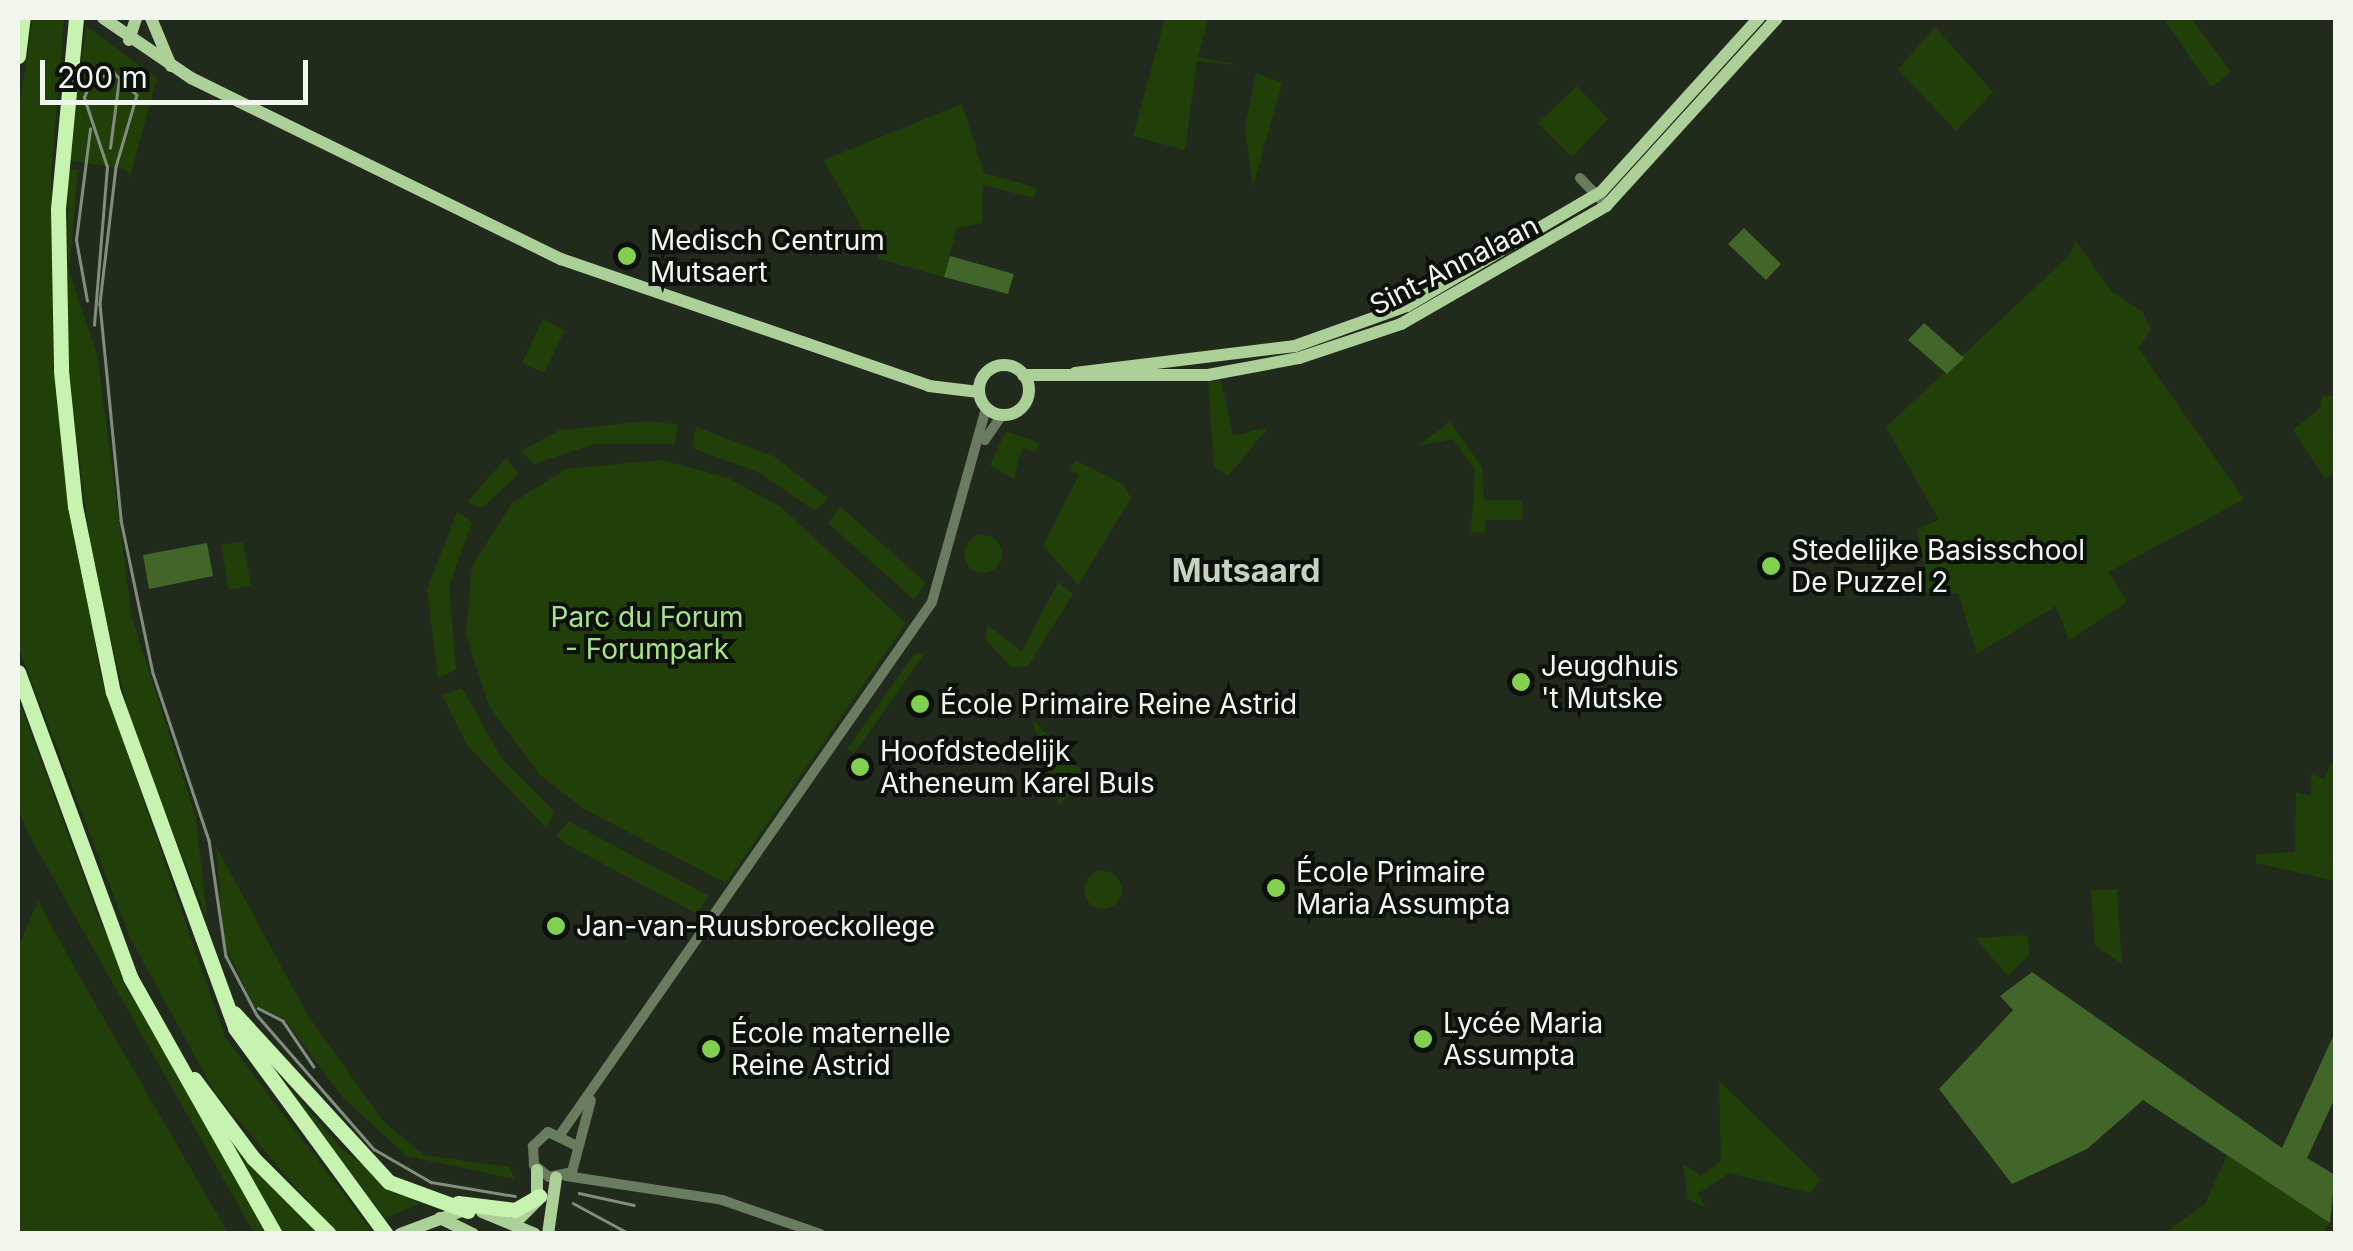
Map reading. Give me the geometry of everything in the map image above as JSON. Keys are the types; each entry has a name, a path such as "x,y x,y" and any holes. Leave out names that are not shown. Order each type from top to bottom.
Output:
{"highway":[{"path":"18,56 23,18"},
{"path":"75,23 57,266 75,506 122,720 218,994 254,1062 382,1229"},
{"path":"18,672 93,892 172,1057 274,1234"},
{"path":"93,892 197,1085 329,1234"},
{"path":"218,994 368,1164 406,1194 468,1211"},
{"path":"368,1164 443,1200 515,1210 539,1196"}],"main road":[{"path":"103,18 171,67 562,259 929,386 979,392"},
{"path":"123,29 136,18"},
{"path":"151,18 171,67"},
{"name":"Sint-Annalaan","path":"1066,375 1326,338 1407,306 1599,198 1759,18"},
{"name":"Sint-Annalaan","path":"1024,374 1208,375 1299,358 1400,324 1606,206 1777,18"},
{"path":"979,392 993,368 1024,374 1029,391"},
{"path":"979,392 986,408 1002,416 1023,407 1029,391 1043,375"},
{"path":"516,1222 539,1196 537,1170"},
{"path":"548,1234 561,1177"},
{"path":"400,1234 420,1222 468,1211 516,1222 535,1234"},
{"path":"420,1222 447,1218 473,1234"}],"street":[{"path":"1580,178 1599,198"},
{"path":"820,1234 722,1200 561,1177 537,1170 537,1140 562,1132 594,1089 932,602 982,445 986,408"},
{"path":"982,445 1002,416"},
{"path":"561,1177 577,1146 594,1089"},
{"path":"562,1132 577,1146"}],"green space":[{"path":"33,18 64,20 51,175 53,366 100,674 225,1037 373,1233 335,1233 215,1093 130,938 18,646 18,113"},
{"path":"1165,18 1208,18 1198,57 1237,65 1197,61 1185,150 1133,136"},
{"path":"2163,18 2191,18 2231,72 2211,87"},
{"path":"86,26 157,78 130,177 125,169 68,160"},
{"path":"1935,27 1993,92 1956,131 1898,69"},
{"path":"1256,73 1282,83 1253,187 1245,128"},
{"path":"1577,86 1608,119 1572,157 1538,123"},
{"path":"962,104 984,173 1037,188 1034,198 983,185 982,223 957,228 944,277 879,259 824,160"},
{"path":"68,169 78,170 69,271 97,354 132,618 196,819 207,917 246,1016 133,732 93,565 68,371"},
{"path":"1744,228 1781,264 1766,280 1728,244"},
{"path":"2075,240 2111,291 2143,312 2151,330 2138,348 2244,499 2109,572 2127,602 2069,640 2056,606 1977,654 1958,593 1888,593 1887,584 1927,578 1917,529 1939,520 1886,427 2071,254"},
{"path":"950,256 1014,274 1008,294 944,277"},
{"path":"543,319 565,330 544,373 522,363"},
{"path":"1924,323 1964,358 1947,374 1908,340"},
{"path":"1221,380 1233,436 1269,427 1228,476 1214,467 1208,382"},
{"path":"2322,395 2335,396 2335,471 2325,479 2293,430 2320,408"},
{"path":"651,421 678,425 675,444 594,444 534,464 521,451 560,430"},
{"path":"1450,422 1482,467 1484,500 1522,500 1523,520 1485,520 1485,533 1471,532 1475,470 1453,439 1417,446"},
{"path":"696,427 775,457 828,498 815,511 758,472 692,448"},
{"path":"1006,431 1040,443 1035,452 1022,447 1014,479 990,465"},
{"path":"506,458 519,474 482,508 467,502"},
{"name":"Parc du Forum - Forumpark","path":"662,460 728,478 781,507 906,623 726,883 584,809 540,775 489,706 466,634 472,566 512,503 566,469"},
{"path":"1075,460 1123,484 1131,498 1078,585 1043,546 1079,475 1070,470"},
{"path":"841,507 926,583 914,600 828,523"},
{"path":"457,512 472,522 449,586 456,670 438,678 427,589"},
{"path":"983,535 997,540 1002,554 997,568 983,573 969,568 964,554 969,540"},
{"path":"243,541 251,586 229,590 221,545"},
{"path":"207,543 213,576 149,589 143,555"},
{"path":"1058,582 1073,594 1028,666 1012,668 986,640 987,625 1022,651"},
{"path":"925,653 854,754 847,749 914,654"},
{"path":"462,688 502,759 554,811 546,828 467,745 442,695"},
{"path":"18,698 103,929 269,1233 254,1233 29,835 18,808"},
{"path":"1032,719 1080,768 1080,784 1059,805"},
{"path":"2335,755 2335,881 2256,863 2256,854 2295,852 2296,792 2311,796 2311,774 2324,779"},
{"path":"569,821 709,896 697,914 564,843 557,835"},
{"path":"216,846 307,1014 383,1121 424,1155 509,1167 515,1179 407,1156 343,1098 284,1018 254,1006 224,943"},
{"path":"1103,871 1116,877 1122,890 1116,903 1103,909 1090,903 1084,890 1090,877"},
{"path":"2117,889 2122,964 2095,946 2091,890"},
{"path":"38,901 228,1233 18,1233 18,948"},
{"path":"2028,935 2029,955 2008,976 1975,938"},
{"path":"2032,972 2282,1148 2335,1032 2335,1098 2307,1158 2335,1175 2330,1223 2143,1100 2087,1149 2012,1184 1939,1089 2013,1010 2000,996"},
{"path":"266,1061 343,1150 420,1204 385,1218"},
{"path":"1719,1081 1821,1179 1810,1193 1729,1173 1698,1194 1706,1208 1688,1199 1683,1164 1701,1176 1721,1161"},
{"path":"226,1131 320,1233 282,1233"},
{"path":"2227,1155 2330,1223 2322,1233 2163,1234 2205,1204"}],"tram line":[{"path":"94,325 107,167 84,98 90,81 113,72 137,95 116,167 100,304 121,520 153,673 209,840 226,956 257,1015 374,1149 431,1182 515,1196"},
{"path":"110,148 119,79"},
{"path":"87,301 76,240 90,129"},
{"path":"258,1008 283,1021 314,1067"},
{"path":"579,1193 634,1205"},
{"path":"573,1203 630,1234"}],"place":[{"name":"Medisch Centrum Mutsaert","path":"627,256"},
{"name":"Stedelijke Basisschool De Puzzel 2","path":"1771,566"},
{"name":"Jeugdhuis 't Mutske","path":"1521,682"},
{"name":"École Primaire Reine Astrid","path":"920,704"},
{"name":"Hoofdstedelijk Atheneum Karel Buls","path":"860,767"},
{"name":"École Primaire Maria Assumpta","path":"1276,888"},
{"name":"Jan-van-Ruusbroeckollege","path":"556,926"},
{"name":"Lycée Maria Assumpta","path":"1423,1039"},
{"name":"École maternelle Reine Astrid","path":"711,1049"}],"district":[{"name":"Mutsaard","path":"1246,571"}]}
